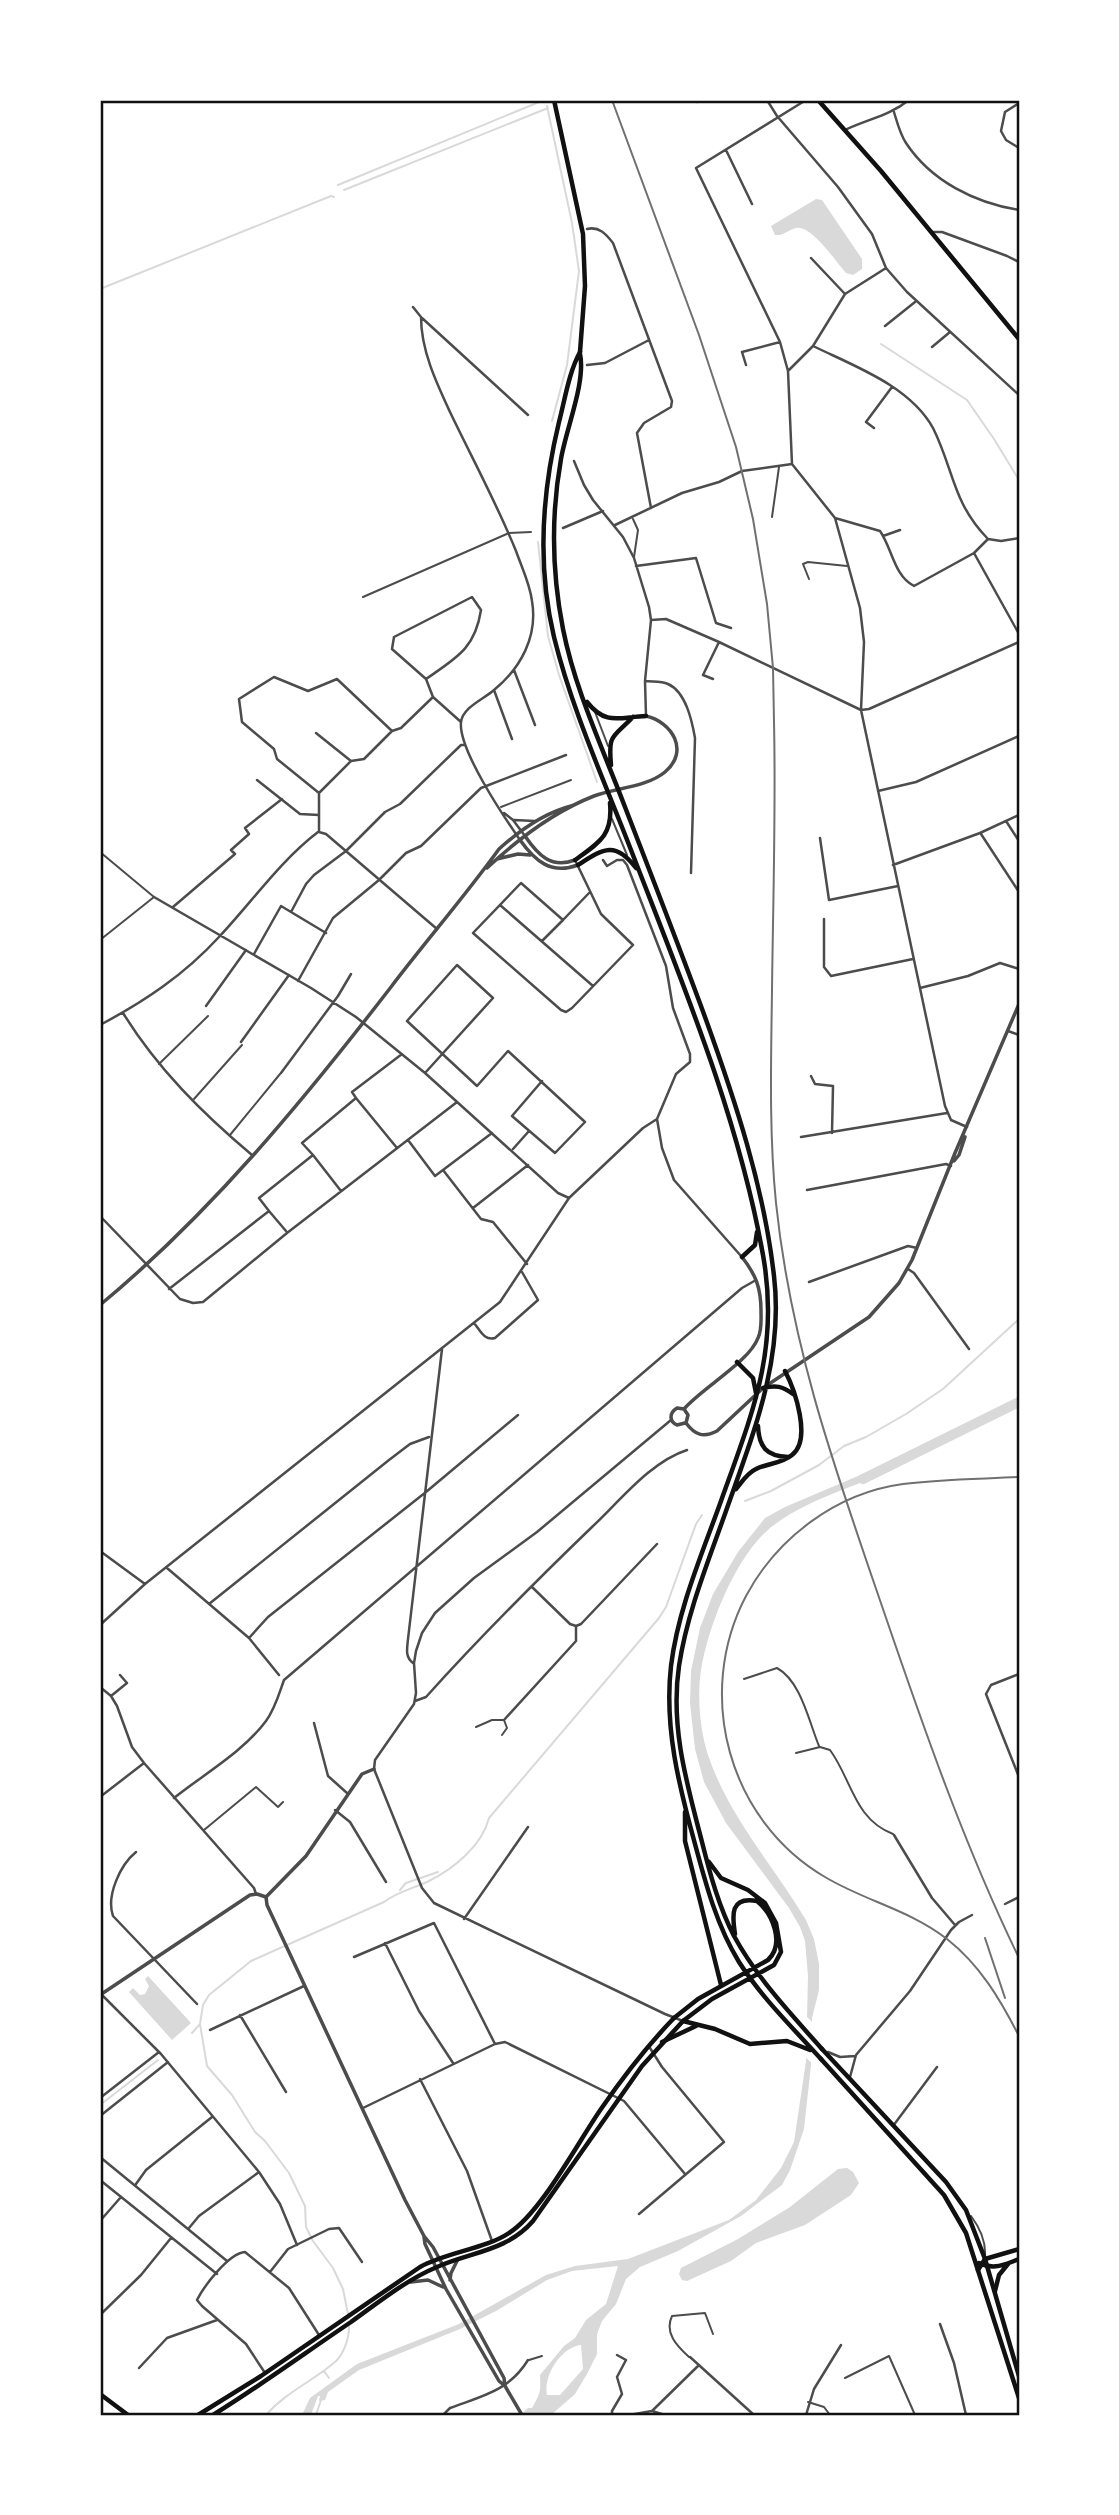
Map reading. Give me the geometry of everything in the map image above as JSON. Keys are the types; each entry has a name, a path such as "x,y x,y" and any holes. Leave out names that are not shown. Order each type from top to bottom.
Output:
{"main road":[{"path":"554,100 583,234 585,286 580,352 582,371 565,438 557,489 554,550 563,630 583,696 717,1051 752,1165 774,1275 776,1331 763,1406 682,1648 678,1681 679,1743 685,1777 720,1903 748,1961 823,2050 946,2182 968,2213 988,2268 1019,2376"},
{"path":"818,100 1019,339"},
{"path":"580,352 574,363 552,455 544,523 545,576 551,618 564,673 720,1091 744,1167 757,1224 769,1302 769,1326 757,1397 689,1594 674,1649 669,1717 684,1804 711,1901 741,1965 793,2028 949,2201 964,2228 978,2265 1019,2398"},
{"path":"583,696 594,711 607,718 646,716"},
{"path":"612,773 610,750 616,731 633,717"},
{"path":"577,862 601,841 610,827 610,797"},
{"path":"577,862 607,849 618,850 627,856 639,871"},
{"path":"742,1257 755,1245 757,1224"},
{"path":"737,1362 750,1375 757,1397"},
{"path":"733,1492 753,1471 789,1457 798,1449 802,1435 792,1384 785,1371"},
{"path":"763,1388 775,1385 794,1394"},
{"path":"757,1422 759,1439 764,1450 773,1456 789,1457"},
{"path":"684,1804 685,1841 721,1985"},
{"path":"213,2415 405,2284 435,2267 499,2247 525,2230 662,2042 683,2021 712,1999 774,1965 781,1952 775,1921 765,1903 721,1878 707,1859"},
{"path":"198,2415 320,2336 399,2279 438,2257 510,2233 525,2220 611,2094 674,2018 698,1999 768,1960 775,1950 776,1938 766,1910 757,1902 744,1901 734,1909 732,1918 735,1938"},
{"path":"683,2021 752,2045 792,2042 814,2051"},
{"path":"662,2042 685,2029 699,2025"},
{"path":"978,2265 985,2259 1019,2249"},
{"path":"978,2265 988,2268 1019,2259"},
{"path":"995,2291 999,2275 1009,2263"},
{"path":"100,2394 128,2415"}],"street":[{"path":"767,100 777,116 838,187 872,234 886,268 917,301 1019,395"},
{"path":"806,100 696,168 780,342 788,371 792,464 835,518 860,608 864,642 861,710 913,960 947,1114 952,1121 967,1127"},
{"path":"845,130 867,120 894,113 909,100"},
{"path":"1019,103 1005,112 1001,131 1006,140 1019,148"},
{"path":"894,113 904,140 918,159 939,177 983,201 1019,210"},
{"path":"726,150 752,204"},
{"path":"587,229 593,228 605,233 613,243 672,401 671,407 644,424 637,433 651,508"},
{"path":"931,232 942,232 1019,262"},
{"path":"811,258 845,294"},
{"path":"788,371 813,346 845,294 886,268"},
{"path":"885,326 917,301"},
{"path":"413,307 528,415"},
{"path":"421,317 421,327 435,381 509,533 530,590 533,613 529,641 520,663 494,690 467,710 461,722"},
{"path":"932,347 950,332"},
{"path":"587,365 605,363 649,340"},
{"path":"746,365 742,352 780,342"},
{"path":"813,346 892,387 915,405 933,429 963,508 988,539 1001,541 1019,538"},
{"path":"874,428 866,422 892,387"},
{"path":"100,1306 208,1204 252,1156 363,1023 499,849 516,835 571,806 659,776 670,767 675,755 675,740 669,727 646,716 645,681 651,620 634,558 615,525 584,485 574,461"},
{"path":"615,525 682,494 742,471 792,464"},
{"path":"563,528 603,511"},
{"path":"835,518 872,527 883,536 899,571 906,581 914,586 974,553 988,539"},
{"path":"883,536 900,530"},
{"path":"974,553 1019,634"},
{"path":"636,566 695,558 716,623 730,628"},
{"path":"426,679 465,652 480,623 481,610 472,597 394,637 393,649 426,679 433,697 461,722 466,745 485,786 532,856 551,868 568,869 577,862"},
{"path":"651,620 666,619 861,710 869,709 1019,642"},
{"path":"713,679 704,675 719,642"},
{"path":"514,670 535,725"},
{"path":"319,793 278,760 274,749 242,722 239,699 274,677 308,691 337,679 391,731"},
{"path":"645,681 662,682 672,686 681,698 692,724 695,738 691,873"},
{"path":"494,690 512,739"},
{"path":"100,1025 172,981 221,935 275,874 319,832 319,793 351,761 364,759 391,731 401,727 433,697"},
{"path":"316,733 351,761"},
{"path":"877,791 916,782 1019,736"},
{"path":"291,912 306,884 346,851 385,812 400,804 461,745 466,745"},
{"path":"298,981 334,918 406,853 421,846 485,786 566,755"},
{"path":"257,780 300,814 318,815"},
{"path":"172,908 235,854 231,850 249,834 245,828 282,799"},
{"path":"481,874 538,821 558,809 571,806"},
{"path":"504,813 547,861 559,864 577,862"},
{"path":"894,865 980,833 1019,815"},
{"path":"513,820 538,821"},
{"path":"1006,821 1019,841"},
{"path":"319,832 326,834 437,929"},
{"path":"980,833 1019,892"},
{"path":"820,838 829,901 898,886"},
{"path":"497,860 518,854 532,856"},
{"path":"603,860 607,866 617,860 623,860 627,865 666,966 673,1008 690,1054 690,1062 676,1074 657,1119 664,1156 674,1180 742,1257 758,1280 761,1302 759,1338 737,1362 684,1409 674,1409 671,1420"},
{"path":"563,920 521,883 473,933 566,1012 633,945 601,914 577,862"},
{"path":"542,941 590,892"},
{"path":"154,897 333,1001 425,1073 558,1193 569,1198"},
{"path":"500,905 593,986"},
{"path":"254,954 281,906 326,933"},
{"path":"824,919 824,967 831,976 913,960"},
{"path":"206,1006 247,950"},
{"path":"920,988 968,976 1000,963 1019,969"},
{"path":"425,1073 441,1054 493,998 457,965 407,1021 441,1054 477,1086 508,1051 542,1081 585,1122 555,1153 512,1116 542,1081"},
{"path":"281,1073 351,974"},
{"path":"242,1043 289,975"},
{"path":"686,1423 695,1433 709,1434 717,1431 785,1371 869,1317 899,1283 908,1269 952,1164 958,1157 967,1127 1019,1004"},
{"path":"123,1013 159,1065 192,1101 252,1156"},
{"path":"1008,1031 1019,1035"},
{"path":"397,1148 352,1092 402,1054"},
{"path":"811,1076 815,1084 833,1086 832,1133"},
{"path":"341,1191 302,1143 356,1098"},
{"path":"100,1216 180,1299 193,1303 203,1301 457,1102"},
{"path":"801,1137 947,1114"},
{"path":"100,1625 145,1584 500,1302 569,1198 643,1128 657,1119"},
{"path":"512,1150 529,1131"},
{"path":"407,1140 435,1176 492,1133"},
{"path":"287,1233 259,1198 313,1155"},
{"path":"807,1190 952,1164"},
{"path":"472,1209 528,1165"},
{"path":"443,1170 472,1209 481,1219 493,1222 527,1264"},
{"path":"169,1289 269,1211"},
{"path":"809,1282 908,1245 917,1248"},
{"path":"908,1269 914,1273 969,1349"},
{"path":"474,1323 484,1336 495,1338 538,1300 522,1272"},
{"path":"174,1798 236,1751 258,1730 271,1713 284,1680 742,1288 758,1280"},
{"path":"414,1663 407,1654 414,1569 426,1492 430,1436 442,1349"},
{"path":"684,1409 688,1415 686,1423"},
{"path":"248,1638 268,1618 518,1415"},
{"path":"671,1420 677,1425 686,1423"},
{"path":"671,1420 537,1532 474,1578 438,1610 422,1633 414,1663 415,1701 409,1714 375,1760 374,1769 422,1888 427,1897 440,1908 683,2021"},
{"path":"209,1604 410,1444 430,1436"},
{"path":"415,1701 424,1698 646,1475 673,1455 687,1450"},
{"path":"532,1587 570,1624 576,1626 583,1622 657,1544"},
{"path":"100,1551 145,1584"},
{"path":"167,1568 248,1638 279,1675"},
{"path":"503,1720 576,1642 576,1626"},
{"path":"1019,1674 991,1685 987,1691 1019,1777"},
{"path":"111,1696 127,1682 120,1675"},
{"path":"100,1687 111,1696 117,1706 132,1747 144,1763 254,1888 256,1894"},
{"path":"314,1723 328,1776 347,1793"},
{"path":"100,1797 144,1763"},
{"path":"266,1897 306,1856 362,1774 374,1769"},
{"path":"335,1810 350,1822 386,1882"},
{"path":"464,1919 528,1827"},
{"path":"894,1835 932,1898 955,1925"},
{"path":"136,1852 126,1860 120,1871 114,1891 111,1911 113,1916 197,2004"},
{"path":"266,1897 256,1894 101,1994 168,2062 259,2172 280,2204 297,2245"},
{"path":"266,1897 267,1906 361,2108 424,2236 430,2242 504,2378 505,2386"},
{"path":"1005,1904 1019,1897"},
{"path":"849,2078 856,2055 909,1992 955,1925 972,1915"},
{"path":"354,1957 434,1923 495,2044"},
{"path":"385,1943 419,2011 453,2063"},
{"path":"210,2030 304,1986"},
{"path":"240,2015 286,2092"},
{"path":"361,2108 453,2063 505,2042 627,2103 685,2174"},
{"path":"639,2214 724,2142 662,2067 649,2046"},
{"path":"823,2050 841,2057 856,2055"},
{"path":"100,2098 159,2052"},
{"path":"100,2116 168,2062"},
{"path":"893,2126 937,2067"},
{"path":"420,2080 467,2171 492,2241"},
{"path":"135,2184 146,2170 212,2117"},
{"path":"100,2157 228,2261"},
{"path":"189,2228 199,2216 259,2172"},
{"path":"100,2180 216,2274"},
{"path":"100,2221 121,2197"},
{"path":"270,2272 288,2249 329,2228 339,2228 362,2262"},
{"path":"424,2236 425,2244 446,2289 499,2381 522,2414"},
{"path":"100,2315 141,2276 171,2238"},
{"path":"265,2373 247,2344 197,2300 232,2256 245,2252 289,2288 320,2336"},
{"path":"450,2282 458,2259"},
{"path":"405,2284 428,2280 446,2289"},
{"path":"139,2368 167,2338 217,2319"},
{"path":"940,2324 954,2362 967,2415"},
{"path":"806,2415 808,2402 841,2345"},
{"path":"612,2415 622,2394 617,2377 626,2360 617,2355"},
{"path":"690,2357 754,2415"},
{"path":"443,2415 450,2409 505,2386 519,2374 528,2360"},
{"path":"652,2411 699,2365"},
{"path":"629,2415 652,2411 665,2415"}],"lane":[{"path":"772,517 779,466"},
{"path":"630,518 638,530 634,558"},
{"path":"363,597 509,533 531,531"},
{"path":"809,579 803,565 808,562 848,566"},
{"path":"594,711 610,750"},
{"path":"500,807 570,780"},
{"path":"612,818 627,856"},
{"path":"100,852 154,897 100,940"},
{"path":"159,1065 208,1016"},
{"path":"192,1101 242,1043"},
{"path":"229,1135 281,1073"},
{"path":"744,1679 777,1668 786,1673 820,1747"},
{"path":"476,1727 492,1720 503,1720 507,1728 502,1735"},
{"path":"796,1753 820,1747 832,1752 863,1813 879,1828 894,1835"},
{"path":"203,1830 256,1787 278,1807 283,1802"},
{"path":"690,2357 673,2341 669,2325 672,2316 705,2313 713,2334"},
{"path":"528,2360 542,2356"},
{"path":"845,2378 889,2356 915,2415"},
{"path":"808,2402 824,2407 830,2415"}],"shaded area":[{"path":"816,199 822,200 862,259 862,269 853,275 846,273 816,238 802,228 775,235 771,226"},
{"path":"872,1470 875,1477 797,1510 761,1537 736,1571 726,1591 710,1633 701,1670 701,1724 705,1745 717,1778 740,1820 806,1920 814,1939 819,1964 819,1990 812,2018 811,2065 804,2129 790,2170 782,2185 741,2216 678,2251 640,2267 626,2279 616,2304 602,2321 597,2334 597,2354 587,2374 575,2394 551,2415 520,2415 532,2408 537,2399 540,2375 564,2346 575,2338 586,2320 606,2304 618,2266 572,2271 547,2280 460,2329 359,2370 328,2392 325,2400 319,2401 318,2396 311,2415 302,2415 310,2398 357,2364 459,2324 546,2275 575,2266 628,2259 729,2220 756,2200 781,2168 794,2142 806,2061 808,1976 805,1941 789,1908 726,1823 704,1782 695,1749 690,1703 691,1671 700,1628 713,1594 738,1552 765,1518","holes":["581,2345 583,2369 560,2395 547,2395 548,2379 555,2364 567,2351"]},
{"path":"148,1976 191,2023 172,2040 129,1992 133,1988 140,1995 145,1994 149,1986 145,1979"},
{"path":"847,2168 853,2172 859,2183 851,2195 805,2225 756,2243 731,2261 687,2281 682,2280 679,2274 681,2268 738,2239 790,2207 838,2169"}],"pier":[{"path":"802,2012 816,2026 815,2066 802,2054"}],"waterway":[{"path":"338,185 544,100"},
{"path":"547,106 572,223 579,271 567,365 552,421"},
{"path":"344,190 548,108"},
{"path":"100,289 334,197"},
{"path":"881,344 967,400 1019,480"},
{"path":"538,542 548,636 597,782"},
{"path":"745,1501 771,1491 819,1465 844,1446 906,1414 943,1389 1019,1319"},
{"path":"863,1479 1019,1402"},
{"path":"348,2314 343,2289 333,2268 306,2227 305,2206 289,2173 255,2132 232,2095 207,2066 200,2024 203,2005 209,1995 251,1961 429,1881 465,1856 480,1838 489,1818 659,1618 666,1607 696,1524 702,1515"},
{"path":"400,1890 406,1883 438,1872"},
{"path":"192,2033 200,2024"},
{"path":"100,2105 158,2060"},
{"path":"266,2415 338,2359 345,2346 349,2327"},
{"path":"324,2371 329,2378"},
{"path":"316,2415 321,2400"}],"railway":[{"path":"612,100 699,335 736,447 753,519 767,604 773,668 775,755 772,1150 783,1257 804,1360 833,1461 914,1700 963,1831 1019,1958"},
{"path":"1019,1477 903,1484 878,1489 832,1508 792,1537 759,1575 746,1596 731,1634 723,1674 723,1714 730,1753 744,1790 765,1823 792,1853 825,1877 918,1920 959,1949 988,1983 1019,2036"},
{"path":"985,1938 1005,1998"}]}
